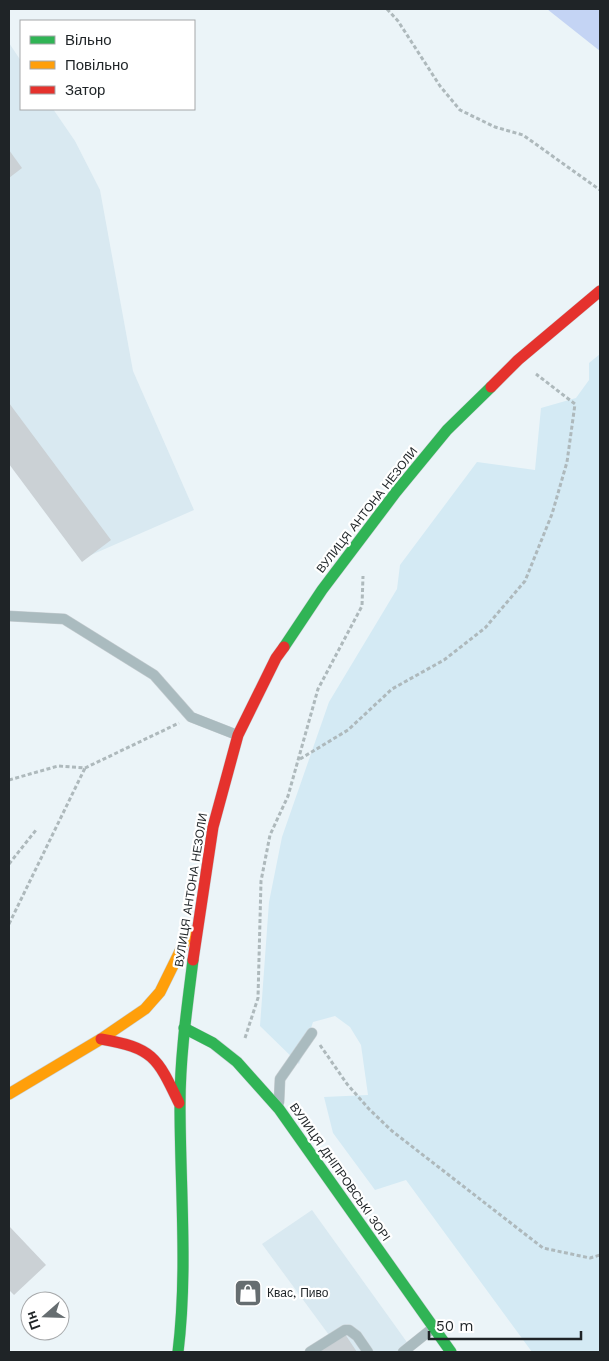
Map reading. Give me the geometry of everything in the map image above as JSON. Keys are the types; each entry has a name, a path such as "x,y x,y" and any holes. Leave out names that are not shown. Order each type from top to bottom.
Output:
{"main road":[{"name":"ВУЛИЦЯ АНТОНА НЕЗОЛИ","path":"178,1352 182,1328 181,1057 199,915 213,827 238,735 276,658 343,561 396,492 447,430 518,360 600,291"},
{"path":"9,1094 101,1039 145,1009 160,992 199,915"},
{"name":"ВУЛИЦЯ ДНІПРОВСЬКІ ЗОРІ","path":"184,1028 213,1043 237,1062 279,1109 451,1352"},
{"path":"101,1039 129,1044 151,1055 165,1075 180,1104"}],"lane":[{"path":"9,616 64,619 154,675 190,717 238,735"},
{"path":"279,1109 280,1079 312,1033"},
{"path":"403,1352 434,1328"},
{"path":"310,1352 345,1330 353,1332 368,1352"}],"path":[{"path":"387,9 398,20 440,86 460,110 495,126 523,135 600,190"},
{"path":"299,759 348,730 392,689 444,660 485,628 525,582 552,514 568,462 575,404 518,360"},
{"path":"237,1062 258,998 261,882 270,835 288,796 318,689 362,606 364,569"},
{"path":"9,780 58,766 85,768 190,717"},
{"path":"9,924 85,768"},
{"path":"9,864 36,830"},
{"path":"312,1033 347,1084 392,1131 543,1248 590,1258 600,1255"}],"shaded area":[{"path":"9,43 20,60 20,110 54,110 75,141 100,190 133,371 194,510 91,555 9,439"},
{"path":"600,354 600,1352 532,1352 406,1180 375,1190 333,1133 324,1097 368,1095 361,1045 350,1027 335,1016 313,1022 299,1064 260,1026 269,902 282,837 329,702 397,589 400,565 477,462 535,470 541,408 576,398 589,380 589,363"},
{"path":"312,1210 414,1352 304,1352 329,1335 262,1244"}],"water":[{"path":"547,9 600,9 600,51"}],"building":[{"path":"9,150 22,168 9,178"},
{"path":"9,403 111,540 82,562 9,464"},
{"path":"9,1226 46,1265 14,1295 9,1290"},
{"name":"Квас, Пиво","path":"243,1281 253,1281 253,1305 243,1304"},
{"path":"345,1334 357,1352 319,1352"}],"traffic: fast":[{"path":"284,647 322,590 396,492 447,430 491,387"},
{"path":"178,1352 183,1290 180,1086 184,1032 193,960"},
{"path":"184,1028 213,1043 237,1062 279,1109 451,1352"}],"traffic: slow":[{"path":"9,1094 101,1039 145,1009 160,992 190,931"}],"traffic: jam":[{"path":"491,387 518,360 600,291"},
{"path":"193,960 213,827 238,735 276,658 284,647"},
{"path":"101,1039 132,1046 151,1057 165,1075 179,1103"}],"place":[{"name":"Квас, Пиво","path":"248,1293"}]}
